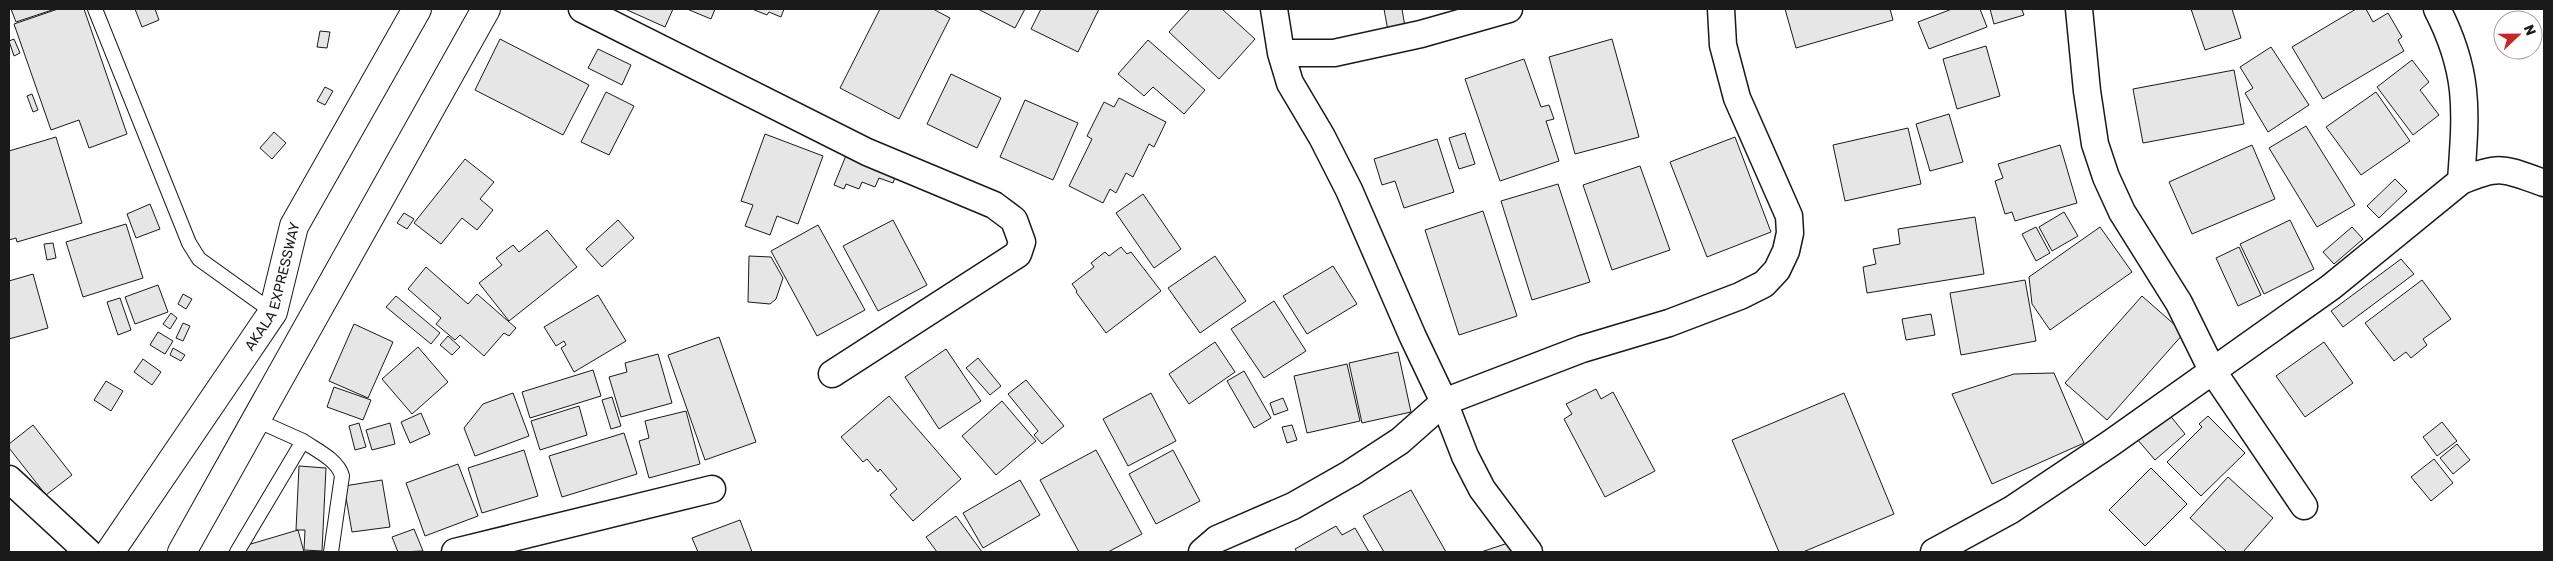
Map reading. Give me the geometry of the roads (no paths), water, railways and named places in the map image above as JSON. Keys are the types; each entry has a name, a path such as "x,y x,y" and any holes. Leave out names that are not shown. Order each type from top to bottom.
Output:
{"main road":[{"name":"AKALA EXPRESSWAY","path":"110,552 273,312 294,226 417,9"},
{"path":"182,552 486,9"}],"street":[{"path":"582,9 867,152 994,205 1014,220 1022,242 1018,254 832,374"},
{"path":"1274,9 1281,53 1290,83 1322,136 1349,190 1413,337 1444,402 1465,456 1482,489 1529,552"},
{"path":"1281,53 1334,53 1421,34 1508,9"},
{"path":"1202,552 1217,539 1293,506 1351,473 1400,441 1444,402 1582,349 1668,323 1740,296 1764,284 1777,270 1786,251 1790,234 1788,216 1737,98 1724,45 1721,9"},
{"path":"2079,9 2086,91 2095,144 2106,177 2122,212 2179,303 2212,370 2304,506"},
{"path":"2437,9 2455,45 2461,71 2466,113 2460,181"},
{"path":"1934,552 2011,510 2111,443 2330,287 2460,181 2485,171 2502,169 2544,183"},
{"path":"9,479 88,552"},
{"path":"455,552 712,489"}],"lane":[{"path":"95,9 189,243 199,259 273,312"},
{"path":"256,420 303,441 341,469 342,476 331,552"},
{"path":"237,552 303,441"}]}
